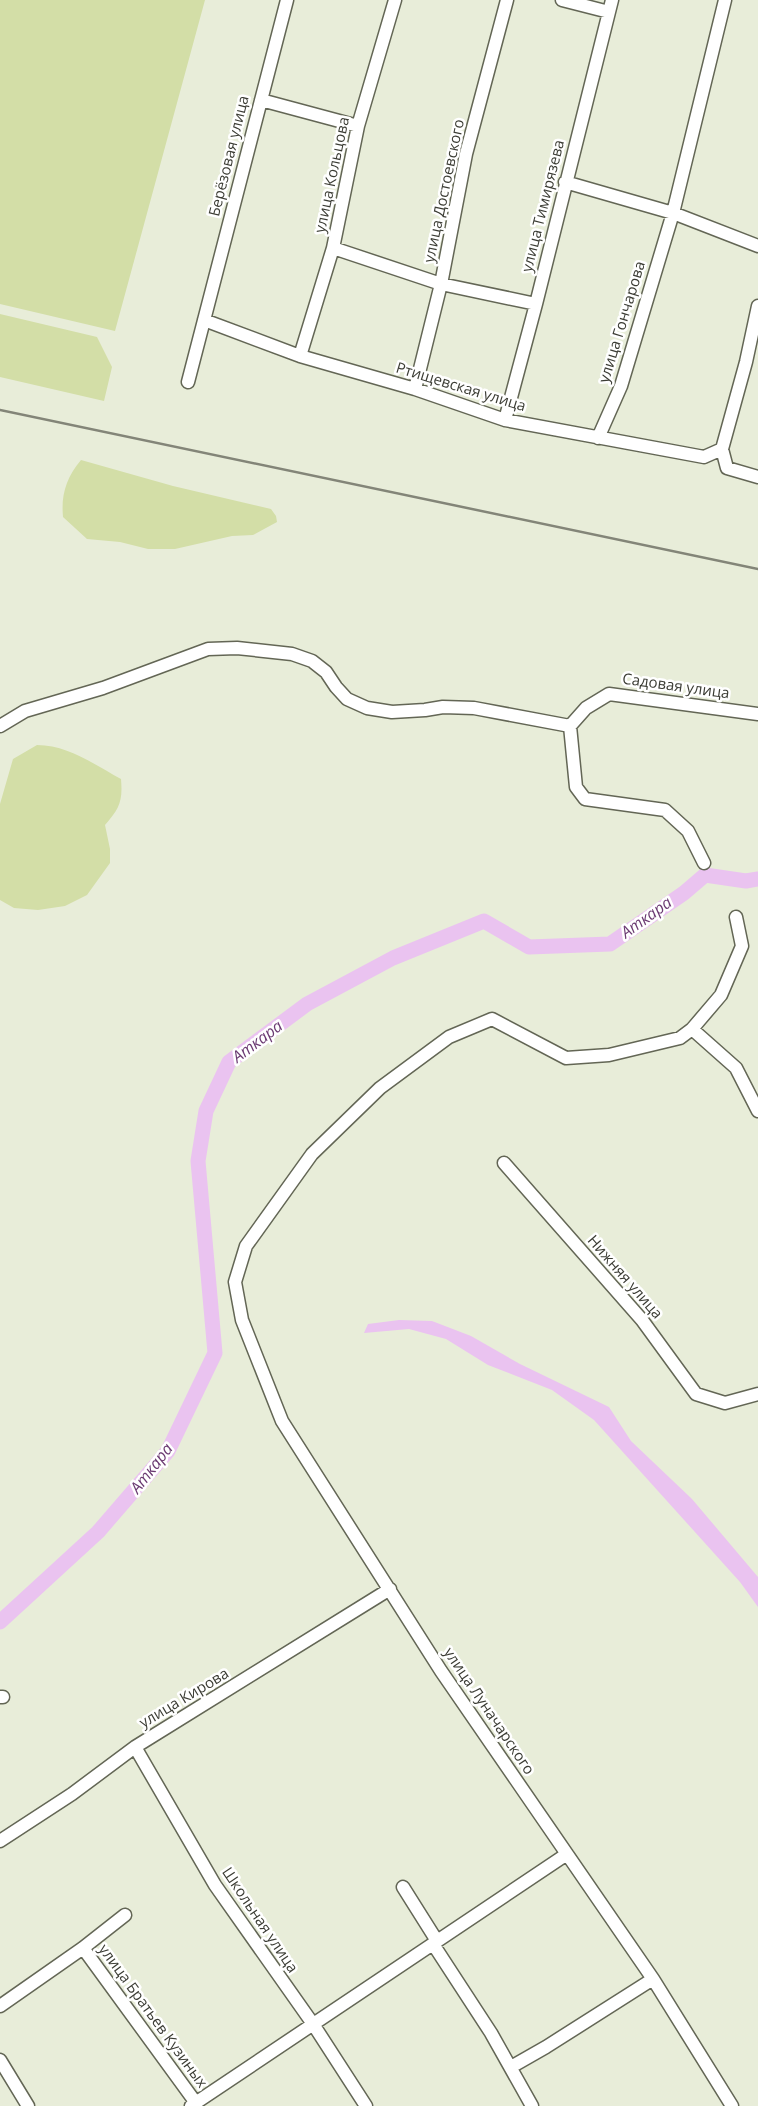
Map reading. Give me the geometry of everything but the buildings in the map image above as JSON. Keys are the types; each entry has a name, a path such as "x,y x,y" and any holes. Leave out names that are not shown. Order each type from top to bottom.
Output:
{"street":[{"name":"Берёзовая улица","path":"188,382 287,0"},
{"name":"улица Кольцова","path":"300,356 333,248 358,126 395,0"},
{"name":"улица Достоевского","path":"415,389 441,284 466,154 507,0"},
{"path":"562,0 611,6"},
{"name":"улица Гончарова","path":"598,438 621,386 672,213 725,0"},
{"name":"улица Тимирязева","path":"505,420 611,6"},
{"path":"261,100 358,126"},
{"path":"566,182 672,213 758,246"},
{"path":"333,248 441,284 536,304"},
{"path":"758,306 752,363 722,449 727,468 758,477"},
{"name":"Ртищевская улица","path":"204,320 300,356 415,389 505,420 704,457 722,449"},
{"path":"0,726 25,711 103,688 208,649 237,648 292,654 312,661 326,672 347,699 367,708 392,712 444,707 474,708 570,726 576,787 585,799 665,810 688,831 704,863"},
{"name":"Садовая улица","path":"570,726 586,708 609,694 758,714"},
{"path":"736,917 742,946 721,994 692,1029 736,1068 758,1111"},
{"name":"улица Луначарского","path":"692,1029 680,1038 609,1055 566,1058 492,1019 449,1036 380,1088 312,1154 246,1246 235,1282 242,1320 282,1421 442,1671 653,1979 727,2104"},
{"name":"Нижняя улица","path":"504,1163 642,1320 696,1394 725,1402 758,1394"},
{"name":"улица Кирова","path":"0,1841 72,1794 135,1747 390,1589"},
{"name":"Школьная улица","path":"135,1747 215,1885 313,2024 366,2106"},
{"path":"194,2104 567,1854"},
{"path":"403,1887 511,2067 532,2106"},
{"path":"0,2006 83,1948 125,1915"},
{"name":"улица Братьев Кузиных","path":"83,1948 194,2104"},
{"path":"511,2067 653,1979"},
{"path":"0,2060 28,2106"}],"green space":[{"path":"0,0 205,0 115,331 0,304"},
{"path":"0,314 97,337 112,367 104,401 0,377"},
{"path":"81,460 173,486 271,509 276,516 277,522 253,535 232,536 175,549 148,549 120,542 87,539 63,517 63,501 68,480"},
{"path":"37,745 60,748 70,752 121,779 121,799 119,805 105,825 110,849 110,863 87,895 65,906 38,910 14,908 0,900 0,804 13,759"}],"shaded area":[{"path":"399,1320 432,1321 471,1336 520,1364 609,1407 631,1441 692,1499 758,1577 758,1607 740,1582 594,1420 552,1390 488,1365 446,1339 409,1329 364,1333 368,1324"}],"waterway":[{"name":"Аткара","path":"0,1622 98,1532 168,1451 215,1353 198,1161 206,1111 229,1062 307,1004 393,958 484,921 529,947 610,944 684,893 705,875 746,881 758,879"}],"railway":[{"path":"0,410 758,569"}]}
